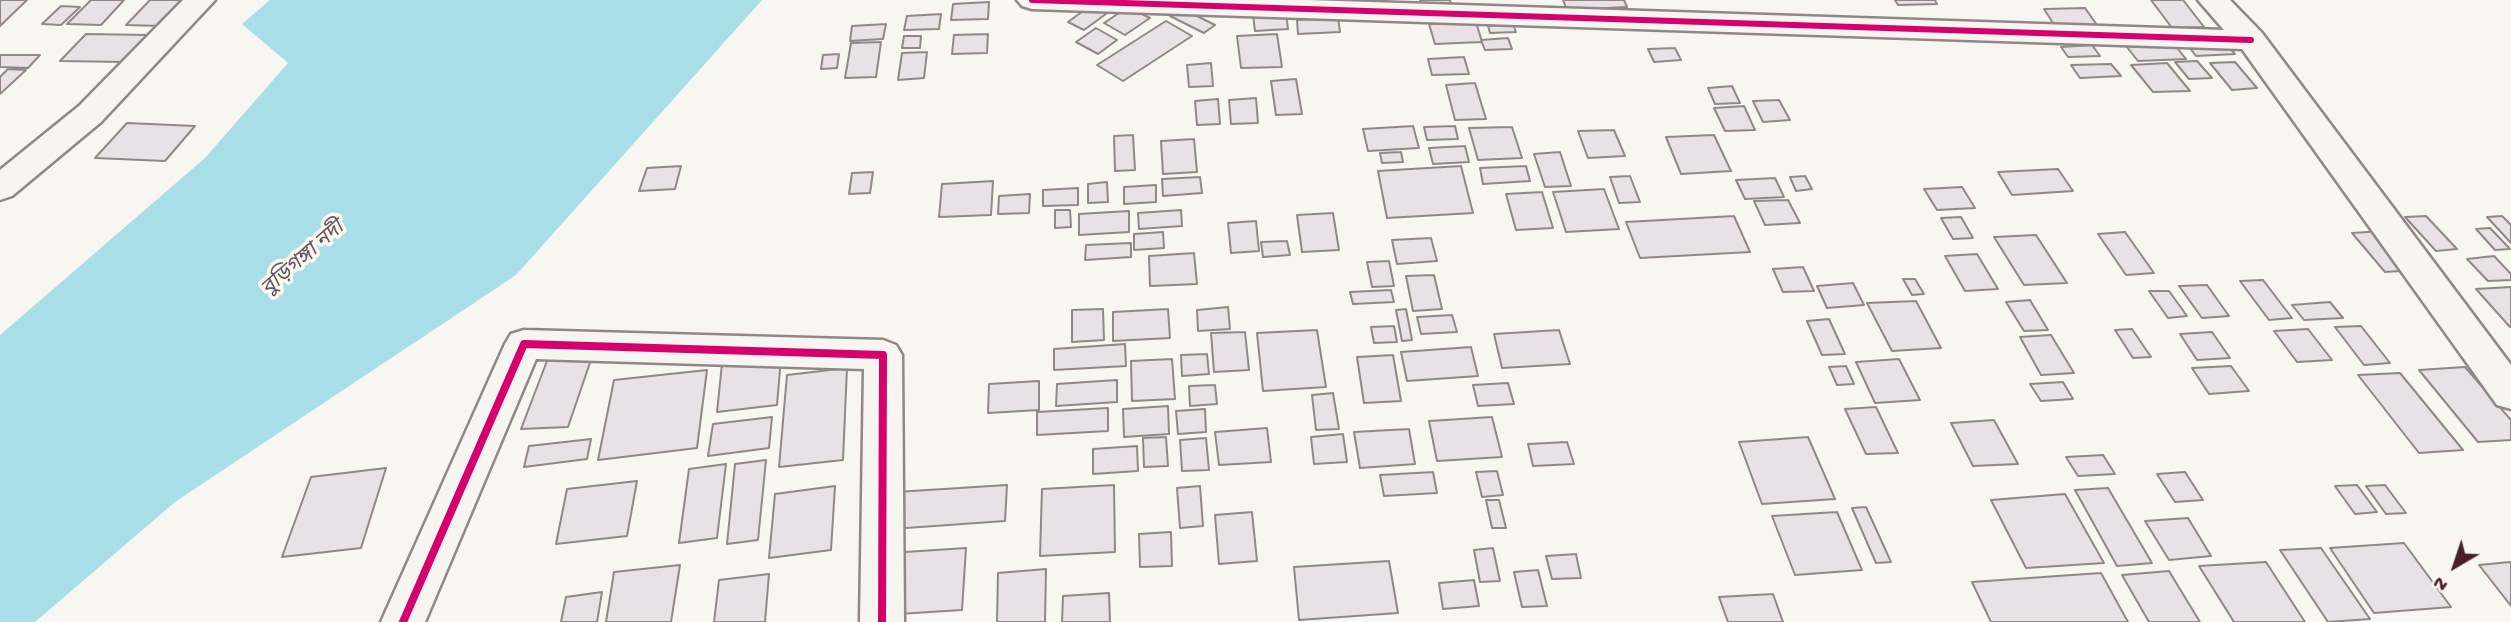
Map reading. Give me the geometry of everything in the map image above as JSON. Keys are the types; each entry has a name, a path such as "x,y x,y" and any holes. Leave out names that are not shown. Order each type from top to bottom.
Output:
{"street":[{"path":"0,188 90,114 200,0"},
{"path":"1032,0 2251,40"},
{"path":"2213,0 2251,40 2511,394"},
{"path":"404,622 524,344 883,355 883,622"}],"water":[{"name":"বুড়িগঙ্গা নদী","path":"270,0 762,0 516,275 175,502 35,622 0,622 0,335 205,158 288,63 242,24"}],"building":[{"path":"0,0 27,0 0,26"},
{"path":"91,0 124,0 101,25 67,24"},
{"path":"150,0 185,0 160,26 126,25"},
{"path":"1420,0 1450,0 1451,5 1422,6"},
{"path":"1563,0 1624,0 1627,7 1567,10"},
{"path":"1895,0 1935,0 1937,4 1898,5"},
{"path":"2151,0 2183,0 2204,27 2172,28"},
{"path":"989,2 988,19 951,20 953,4"},
{"path":"1094,3 1110,11 1084,30 1068,22"},
{"path":"61,6 80,7 61,25 42,24"},
{"path":"1128,7 1150,18 1125,35 1104,23"},
{"path":"1181,8 1215,25 1204,33 1170,16"},
{"path":"2085,8 2097,25 2055,26 2044,9"},
{"path":"1286,13 1288,29 1255,31 1253,15"},
{"path":"941,14 939,29 904,30 907,16"},
{"path":"1338,18 1340,32 1298,34 1297,20"},
{"path":"1166,21 1192,36 1123,81 1097,65"},
{"path":"1476,22 1482,42 1435,44 1429,24"},
{"path":"886,24 883,39 850,41 852,26"},
{"path":"1513,24 1516,32 1490,33 1488,26"},
{"path":"1096,28 1117,40 1098,54 1076,42"},
{"path":"86,34 150,35 124,62 60,61"},
{"path":"988,34 987,53 952,54 954,35"},
{"path":"1277,34 1282,67 1241,68 1237,36"},
{"path":"904,36 921,36 920,48 902,48"},
{"path":"1508,38 1512,49 1485,50 1481,40"},
{"path":"881,42 876,77 845,78 851,43"},
{"path":"2174,44 2186,59 2138,61 2126,46"},
{"path":"2092,45 2100,56 2068,57 2061,47"},
{"path":"2227,45 2235,54 2196,56 2189,47"},
{"path":"1675,48 1681,60 1654,62 1648,49"},
{"path":"927,52 924,78 898,80 902,53"},
{"path":"839,54 837,68 821,69 823,55"},
{"path":"0,55 40,55 28,68 0,67"},
{"path":"1464,57 1469,74 1432,75 1428,59"},
{"path":"2197,61 2212,78 2189,79 2175,62"},
{"path":"2235,62 2257,88 2232,90 2210,63"},
{"path":"1211,63 1213,86 1189,87 1187,65"},
{"path":"2167,63 2190,91 2153,92 2131,65"},
{"path":"2111,64 2121,76 2080,78 2071,65"},
{"path":"8,69 26,70 0,94 0,77"},
{"path":"1296,79 1302,114 1276,115 1271,81"},
{"path":"1475,83 1486,119 1455,120 1446,85"},
{"path":"1732,86 1740,103 1715,104 1708,88"},
{"path":"1256,98 1258,123 1231,124 1229,100"},
{"path":"1218,99 1220,124 1197,125 1195,101"},
{"path":"1779,100 1790,120 1763,122 1753,101"},
{"path":"1744,106 1755,130 1725,131 1714,108"},
{"path":"127,123 195,126 165,161 95,158"},
{"path":"1413,126 1419,148 1368,151 1363,129"},
{"path":"1455,126 1458,139 1427,140 1424,127"},
{"path":"1512,127 1522,158 1478,160 1469,128"},
{"path":"1614,130 1625,156 1588,158 1578,131"},
{"path":"1133,135 1135,170 1115,171 1114,136"},
{"path":"1714,135 1731,171 1681,174 1666,137"},
{"path":"1194,139 1197,172 1163,174 1161,141"},
{"path":"1465,146 1469,162 1433,164 1429,148"},
{"path":"1401,152 1403,162 1382,163 1380,153"},
{"path":"1560,152 1571,186 1545,187 1534,154"},
{"path":"681,166 675,189 639,191 647,168"},
{"path":"1461,166 1473,213 1387,218 1378,171"},
{"path":"1526,166 1530,181 1483,184 1480,168"},
{"path":"2058,169 2073,191 2012,195 1998,172"},
{"path":"873,172 870,193 849,194 852,173"},
{"path":"1630,176 1640,202 1619,203 1610,177"},
{"path":"1805,176 1812,189 1796,191 1790,177"},
{"path":"1200,177 1202,193 1163,196 1162,179"},
{"path":"1775,178 1784,197 1745,199 1736,180"},
{"path":"993,181 991,215 939,217 942,184"},
{"path":"1107,182 1108,202 1088,203 1088,184"},
{"path":"1156,185 1156,202 1124,204 1124,187"},
{"path":"1962,187 1975,208 1937,210 1924,189"},
{"path":"1078,188 1078,205 1043,206 1043,190"},
{"path":"1604,189 1619,229 1566,232 1553,192"},
{"path":"1542,192 1553,228 1516,230 1506,194"},
{"path":"1030,194 1029,213 998,214 999,196"},
{"path":"1788,200 1800,223 1765,225 1754,201"},
{"path":"1055,210 1070,210 1071,227 1055,228"},
{"path":"1181,210 1182,226 1139,229 1138,213"},
{"path":"1129,211 1129,232 1079,235 1079,214"},
{"path":"1333,213 1339,250 1302,252 1297,215"},
{"path":"1734,216 1750,252 1640,258 1626,222"},
{"path":"2426,216 2457,249 2436,251 2405,217"},
{"path":"2502,216 2511,225 2511,243 2487,217"},
{"path":"1961,217 1973,238 1953,239 1941,218"},
{"path":"1256,221 1259,251 1231,253 1228,223"},
{"path":"2490,228 2510,249 2495,250 2476,229"},
{"path":"2383,231 2417,270 2385,272 2352,233"},
{"path":"1163,232 1164,248 1134,250 1134,234"},
{"path":"2125,232 2154,273 2126,275 2098,234"},
{"path":"2036,235 2067,283 2024,285 1994,237"},
{"path":"1431,238 1437,261 1397,264 1392,240"},
{"path":"1287,241 1290,255 1263,257 1261,242"},
{"path":"1131,243 1131,257 1085,260 1086,245"},
{"path":"1194,253 1197,284 1150,286 1149,256"},
{"path":"1977,254 1998,289 1965,291 1945,256"},
{"path":"2494,256 2511,274 2511,280 2488,281 2467,259"},
{"path":"1389,261 1394,286 1372,287 1367,262"},
{"path":"1803,267 1814,291 1783,292 1773,269"},
{"path":"1434,275 1442,309 1413,311 1406,276"},
{"path":"1903,279 1915,279 1924,294 1912,295"},
{"path":"2263,280 2292,318 2269,320 2240,281"},
{"path":"1853,283 1864,305 1827,308 1817,286"},
{"path":"2207,285 2229,316 2202,318 2179,286"},
{"path":"2511,287 2511,326 2510,327 2476,289"},
{"path":"1391,290 1394,302 1353,304 1350,292"},
{"path":"2149,291 2169,291 2187,316 2168,318"},
{"path":"2030,300 2048,330 2024,331 2006,302"},
{"path":"1916,301 1941,348 1892,351 1867,303"},
{"path":"2330,302 2343,318 2304,320 2292,305"},
{"path":"1228,307 1230,329 1198,331 1197,310"},
{"path":"1103,309 1104,340 1072,342 1072,310"},
{"path":"1168,309 1170,338 1113,341 1113,312"},
{"path":"1406,309 1412,340 1402,341 1396,310"},
{"path":"1452,315 1457,332 1421,334 1417,317"},
{"path":"1829,319 1845,354 1822,355 1807,321"},
{"path":"1394,326 1397,342 1374,343 1371,327"},
{"path":"2361,326 2390,363 2364,365 2335,327"},
{"path":"2132,329 2151,357 2133,358 2115,330"},
{"path":"2308,329 2332,360 2297,362 2274,331"},
{"path":"1317,330 1326,387 1263,391 1257,333"},
{"path":"1559,330 1570,364 1502,368 1494,334"},
{"path":"1245,332 1249,370 1214,372 1211,333"},
{"path":"2212,332 2230,358 2197,360 2180,334"},
{"path":"2051,335 2074,373 2041,375 2020,337"},
{"path":"1125,344 1126,366 1054,370 1054,349"},
{"path":"1471,347 1478,376 1407,381 1401,352"},
{"path":"594,351 568,427 521,429 550,353"},
{"path":"1207,354 1209,374 1182,376 1181,355"},
{"path":"1393,355 1401,401 1364,403 1357,357"},
{"path":"781,358 777,405 717,412 722,364"},
{"path":"1172,359 1175,399 1132,401 1131,361"},
{"path":"1899,359 1920,400 1875,403 1856,362"},
{"path":"1846,366 1854,384 1837,385 1829,367"},
{"path":"2231,366 2249,391 2209,394 2192,368"},
{"path":"2465,367 2511,420 2511,440 2478,442 2419,370"},
{"path":"847,368 843,460 779,467 787,375"},
{"path":"707,370 697,448 598,460 614,380"},
{"path":"2400,373 2463,450 2419,453 2358,375"},
{"path":"1117,380 1117,402 1056,406 1057,384"},
{"path":"1039,381 1039,410 988,413 989,384"},
{"path":"2063,382 2073,399 2041,401 2030,384"},
{"path":"1508,383 1514,404 1478,406 1473,385"},
{"path":"1215,385 1217,404 1190,406 1189,386"},
{"path":"1333,393 1339,429 1316,430 1312,395"},
{"path":"1168,406 1169,434 1124,437 1123,409"},
{"path":"1876,407 1898,453 1866,454 1845,409"},
{"path":"1108,408 1108,431 1037,435 1037,412"},
{"path":"1205,409 1206,432 1178,434 1176,411"},
{"path":"772,417 769,448 708,456 713,424"},
{"path":"1492,417 1502,457 1437,461 1429,421"},
{"path":"1994,420 2018,464 1973,466 1951,423"},
{"path":"1267,428 1271,462 1219,465 1215,432"},
{"path":"1409,429 1415,464 1360,468 1354,432"},
{"path":"1343,434 1347,462 1314,464 1311,437"},
{"path":"1166,437 1168,466 1144,467 1143,438"},
{"path":"1808,437 1835,499 1762,504 1739,442"},
{"path":"1206,438 1209,470 1182,471 1180,440"},
{"path":"591,439 587,459 524,467 529,446"},
{"path":"1567,442 1574,464 1533,466 1528,444"},
{"path":"1137,446 1138,471 1093,474 1093,449"},
{"path":"2103,455 2115,474 2078,476 2066,457"},
{"path":"766,460 758,540 727,544 735,464"},
{"path":"726,464 717,538 679,543 689,469"},
{"path":"386,468 361,548 282,557 311,477"},
{"path":"1497,471 1503,495 1482,497 1476,472"},
{"path":"1433,472 1437,493 1384,496 1380,475"},
{"path":"2185,472 2203,500 2175,502 2157,474"},
{"path":"637,481 627,536 556,544 567,489"},
{"path":"1007,485 1005,521 892,529 896,492"},
{"path":"1114,485 1115,552 1040,556 1042,489"},
{"path":"2357,485 2377,512 2355,514 2335,486"},
{"path":"2385,485 2406,513 2386,514 2366,486"},
{"path":"835,486 831,550 769,558 775,494"},
{"path":"1200,486 1203,526 1180,528 1177,488"},
{"path":"2108,488 2152,563 2117,566 2075,490"},
{"path":"2065,494 2104,563 2026,568 1991,500"},
{"path":"1486,500 1499,500 1506,528 1492,528"},
{"path":"1866,507 1891,562 1876,563 1852,508"},
{"path":"1252,512 1257,561 1219,564 1215,515"},
{"path":"1837,512 1862,570 1795,575 1772,516"},
{"path":"2188,518 2211,556 2169,560 2145,521"},
{"path":"1171,532 1172,566 1140,567 1139,534"},
{"path":"2404,543 2451,607 2374,613 2330,548"},
{"path":"966,548 962,610 898,614 905,552"},
{"path":"1493,548 1500,581 1480,582 1474,550"},
{"path":"2321,548 2370,619 2328,622 2280,550"},
{"path":"1576,554 1581,578 1552,579 1546,556"},
{"path":"1389,561 1398,613 1299,620 1294,567"},
{"path":"2266,562 2305,622 2234,622 2199,566"},
{"path":"2511,563 2511,606 2479,565"},
{"path":"680,565 671,622 606,622 614,572"},
{"path":"1046,569 1045,622 997,622 998,573"},
{"path":"1538,570 1547,606 1522,607 1514,572"},
{"path":"2169,571 2200,622 2149,622 2122,575"},
{"path":"2101,573 2128,622 1991,622 1972,582"},
{"path":"769,574 765,622 714,622 719,580"},
{"path":"1474,580 1479,606 1443,609 1439,583"},
{"path":"602,592 597,622 561,622 566,597"},
{"path":"1109,593 1110,622 1062,622 1063,596"},
{"path":"1773,594 1783,622 1728,622 1719,597"}],"cycle path":[{"path":"1032,0 2251,40"},
{"path":"403,622 524,344 883,355 882,622"}]}
